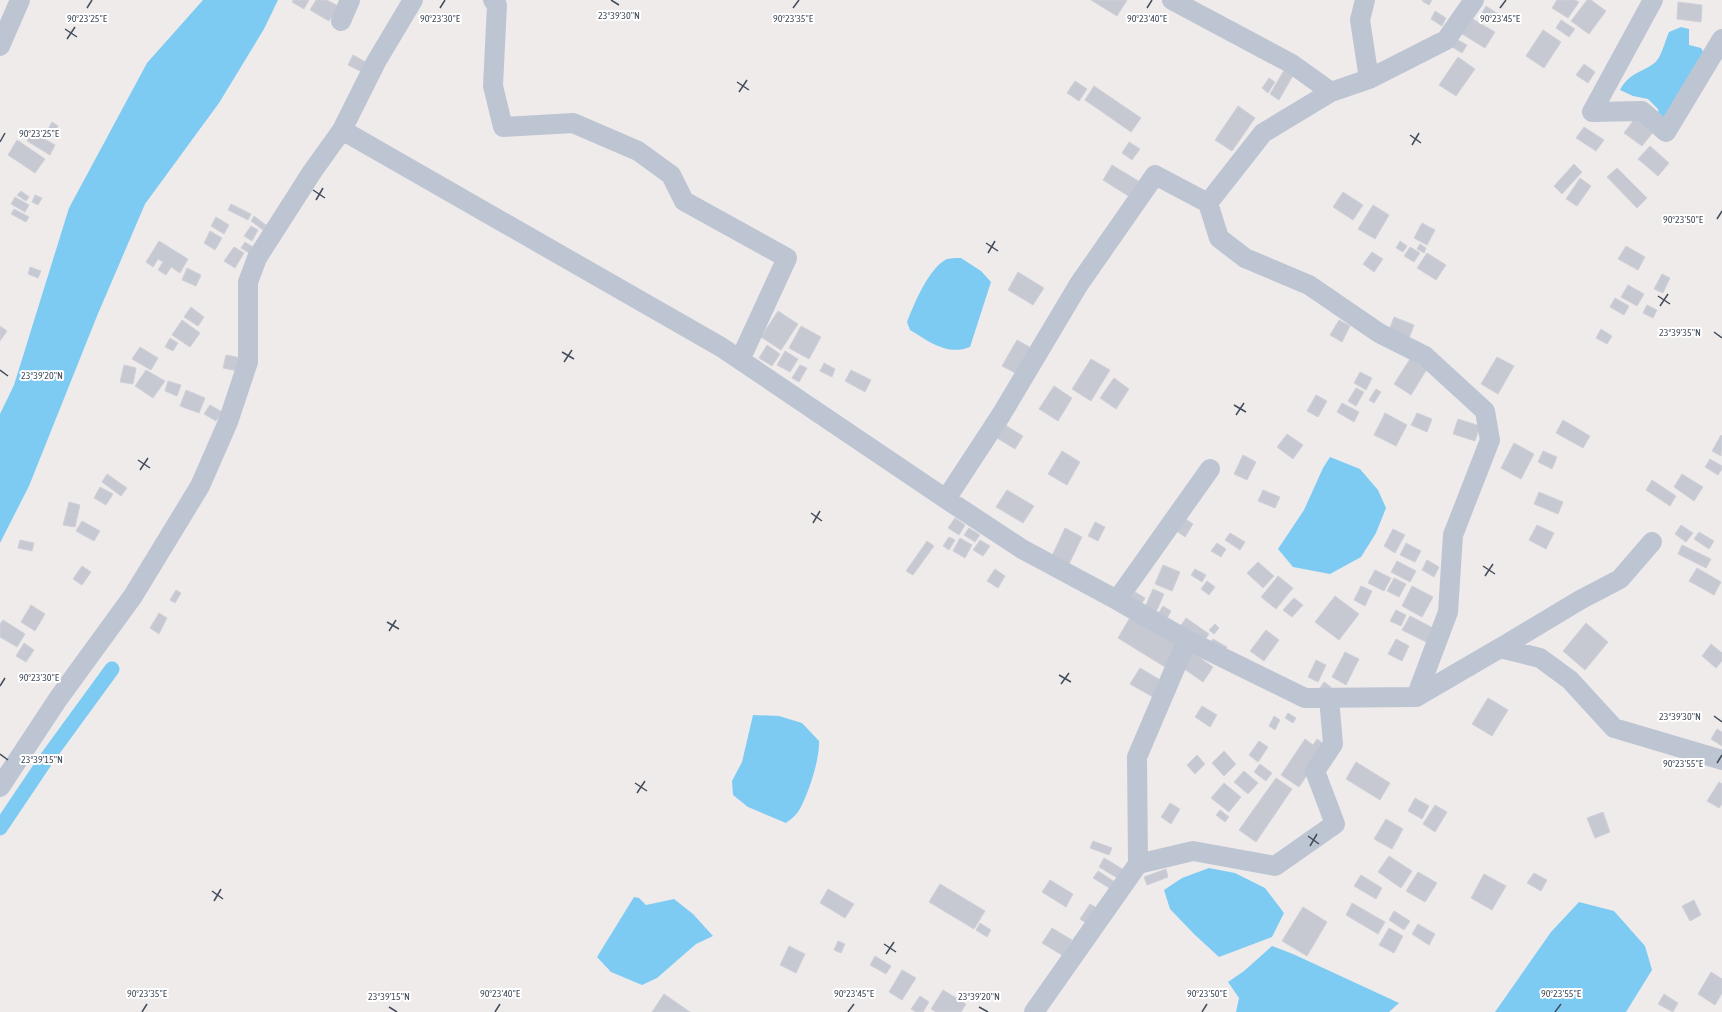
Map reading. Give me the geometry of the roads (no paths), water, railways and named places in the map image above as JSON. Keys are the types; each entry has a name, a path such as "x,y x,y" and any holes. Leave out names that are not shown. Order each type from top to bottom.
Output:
{"street":[{"path":"0,46 20,0"},
{"path":"341,21 350,0"},
{"path":"0,787 58,699 132,596 200,486 228,422 248,362 248,282 257,258 312,172 342,130 376,62 413,0"},
{"path":"493,0 497,5 493,86 503,127 573,123 638,151 670,175 684,201 787,258 740,360"},
{"path":"1172,0 1263,47 1292,64 1331,92"},
{"path":"1364,0 1360,20 1369,79"},
{"path":"1208,203 1263,133 1331,92 1369,79 1446,40 1474,0"},
{"path":"1653,0 1592,112 1642,111 1666,132 1722,39"},
{"path":"342,130 721,347 1022,549 1117,600 1187,640 1305,698 1416,697 1580,600 1620,579 1652,542"},
{"path":"946,499 1001,416 1038,351 1079,284 1155,175 1208,203 1220,238 1244,258 1309,285 1379,333 1425,356 1485,411 1490,440 1453,535 1448,612 1416,697"},
{"path":"1117,600 1210,469"},
{"path":"1034,1012 1138,864 1137,757 1187,640"},
{"path":"1500,648 1540,658 1570,680 1614,728 1722,760"},
{"path":"1138,864 1193,851 1275,866 1335,824 1315,771 1333,744 1329,698"}],"water":[{"path":"203,0 278,0 264,29 219,103 145,204 97,316 29,486 0,543 0,414 14,385 69,208 147,63"},
{"path":"1681,27 1689,29 1689,45 1701,48 1706,57 1672,118 1660,121 1658,109 1648,99 1633,96 1620,90 1629,78 1650,66 1658,59 1669,32"},
{"path":"951,258 961,258 981,271 991,282 970,347 954,350 946,349 925,339 910,330 907,322 922,288 933,271 945,260"},
{"path":"1330,457 1360,469 1378,490 1386,508 1376,533 1361,557 1330,574 1293,567 1278,549 1304,510 1323,468"},
{"path":"753,715 779,716 802,723 819,741 818,757 806,797 798,812 786,823 748,807 733,795 732,781 742,762"},
{"path":"1209,868 1235,873 1265,888 1284,913 1272,937 1219,957 1170,909 1164,890 1182,878"},
{"path":"634,897 639,898 646,905 674,899 693,914 713,936 696,944 657,978 642,985 611,972 597,957"},
{"path":"1579,902 1614,911 1645,946 1652,970 1626,1012 1495,1012 1551,932"},
{"path":"1272,946 1293,954 1399,1003 1389,1012 1236,1012 1239,998 1228,982 1244,971"}],"waterway":[{"path":"0,828 47,758 112,669"}]}
